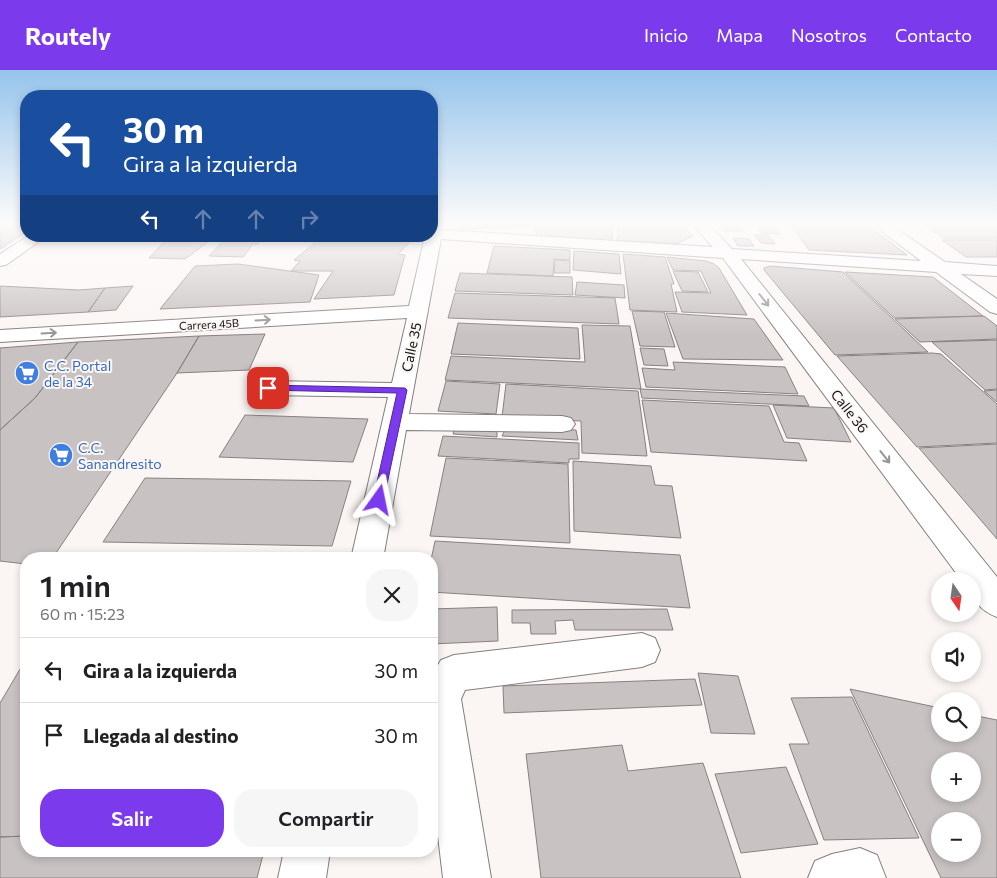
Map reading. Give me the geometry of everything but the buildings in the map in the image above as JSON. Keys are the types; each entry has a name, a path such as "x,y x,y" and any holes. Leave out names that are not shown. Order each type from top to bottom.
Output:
{"street":[{"name":"Calle 35","path":"368,552 428,261"},
{"name":"Calle 36","path":"733,261 997,602"},
{"path":"831,261 997,271"},
{"path":"932,261 997,308"},
{"name":"Carrera 45B","path":"0,336 418,311"},
{"path":"268,388 402,390"},
{"path":"395,422 562,424"},
{"path":"467,878 441,697 454,673 642,650"},
{"path":"302,878 306,857"},
{"path":"832,878 860,872 862,878"}],"place":[{"name":"C.C. Portal de la 34","path":"27,373"},
{"name":"C.C. Sanandresito","path":"61,455"}],"route":[{"path":"268,388 402,390 379,500"}]}
